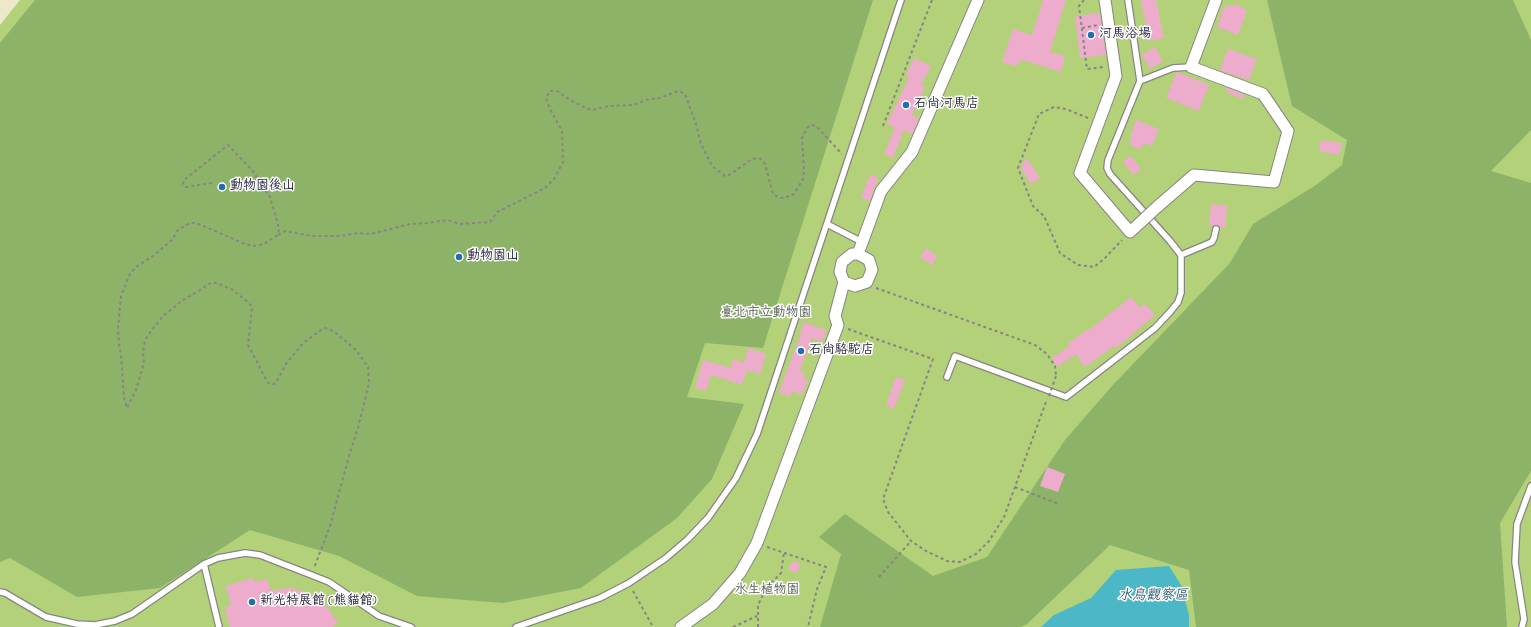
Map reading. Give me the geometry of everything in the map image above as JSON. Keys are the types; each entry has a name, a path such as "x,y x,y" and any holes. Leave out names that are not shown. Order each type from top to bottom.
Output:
{"street":[{"path":"1105,0 1116,76 1080,172 1130,232 1194,175 1274,182 1288,131 1263,94 1191,67 1216,0"},
{"path":"858,254 881,191 912,152 977,1"},
{"path":"681,627 712,604 740,573 758,543 838,325 835,316 844,282 840,272 842,262 852,254 858,254 868,260 872,270 867,282 855,286 844,282"}],"lane":[{"path":"516,627 593,600 629,583 666,558 688,539 708,518 736,478 757,434 901,0"},
{"path":"947,377 955,356 1066,397 1155,328 1178,302 1181,293 1181,255 1110,174 1107,168 1108,160 1140,81 1128,0"},
{"path":"1140,81 1173,68 1191,67"},
{"path":"826,224 862,242"},
{"path":"1181,255 1212,242 1216,229"},
{"path":"1522,627 1524,619 1515,562 1517,524 1531,486"},
{"path":"0,592 5,593 46,617 77,624 116,624 146,606 204,564 218,558 245,553 260,556 329,582 379,616 389,621 410,627"},
{"path":"204,564 219,627"}],"path":[{"path":"883,126 932,0"},
{"path":"1084,0 1079,6 1088,69 1114,65"},
{"path":"1082,28 1108,24"},
{"path":"311,574 330,526 358,428 369,383 368,367 356,350 336,333 324,328 303,343 286,364 274,384 268,383 248,345 252,307 233,290 217,283 210,283 183,300 163,316 145,340 143,353 144,363 136,390 127,408 124,398 118,329 121,296 130,274 172,240 178,230 190,223 194,223 253,246 264,244 285,231 311,236 341,236 358,233 371,234 410,224 447,220 460,224 490,222 498,212 545,188 554,179 563,162 562,131 546,98 550,91 557,91 570,100 592,110 609,106 633,105 678,91 685,94 696,124 701,144 712,166 725,176 729,175 752,159 761,159 765,164 773,194 780,198 794,194 803,179 804,170 802,138 805,132 812,125 816,126 848,160"},
{"path":"1099,123 1066,109 1054,108 1039,114 1018,168 1033,206 1044,216 1060,253 1078,265 1094,267 1105,258 1130,232"},
{"path":"212,183 186,186 183,184 184,180 228,145 252,170 270,197 279,228 278,235"},
{"path":"838,325 933,359 883,499 888,512 911,541 937,557 947,561 960,562 976,554 989,541 1004,517 1056,376 1055,366 1047,354 1035,345 880,290 867,282"},
{"path":"1016,487 1059,504"},
{"path":"879,577 911,541"},
{"path":"758,543 826,567 817,589 808,627"},
{"path":"758,627 758,605 767,587 781,573 784,553"},
{"path":"629,583 653,627"},
{"path":"733,627 757,616"}],"green space":[{"name":"臺北市立動物園","path":"20,0 1531,0 1531,627 0,627 0,25"},
{"path":"35,0 873,0 763,348 705,343 687,397 744,404 712,479 677,518 581,588 503,603 417,596 339,556 250,530 160,588 77,597 10,558 0,562 0,43"},
{"path":"1267,0 1513,0 1531,40 1531,130 1491,171 1531,183 1531,471 1500,523 1507,627 1196,627 1189,570 1110,545 1027,624 1021,627 820,627 841,554 819,537 845,514 933,576 987,557 1065,440 1112,386 1230,263 1253,224 1316,185 1342,165 1347,140 1292,106"}],"water":[{"name":"水鳥觀察區","path":"1169,566 1181,585 1189,615 1189,627 1041,627 1054,615 1091,598 1116,570"}],"building":[{"path":"1043,0 1066,0 1050,52 1065,56 1061,72 1023,60 1015,66 1002,62 1013,29 1032,35"},
{"path":"1141,0 1156,0 1164,38 1149,41"},
{"path":"1236,4 1247,11 1238,35 1217,27 1224,7"},
{"name":"河馬浴場","path":"1100,13 1106,55 1080,58 1075,16"},
{"path":"1155,47 1163,61 1150,69 1142,54"},
{"path":"1228,49 1257,59 1249,80 1220,70"},
{"path":"914,58 931,66 921,85 925,87 912,115 919,119 912,134 904,130 893,158 884,154 895,127 887,124 909,77 906,75"},
{"path":"1177,72 1209,85 1199,111 1166,98"},
{"path":"1225,87 1243,94 1245,100 1228,93"},
{"path":"1136,120 1159,129 1152,146 1144,143 1140,150 1129,144 1132,139 1130,138"},
{"path":"1321,140 1342,143 1339,155 1319,151"},
{"path":"1131,156 1141,169 1133,175 1123,161"},
{"path":"1026,157 1040,178 1031,184 1021,169"},
{"path":"870,174 878,178 870,201 861,198"},
{"path":"1211,204 1227,206 1225,228 1217,225 1209,226"},
{"path":"926,248 937,256 932,265 920,257"},
{"path":"1131,297 1140,308 1145,304 1155,315 1116,348 1114,346 1085,367 1076,354 1057,367 1052,358 1070,346 1068,343 1090,329"},
{"path":"804,322 826,330 822,342 812,338 800,371 805,373 803,378 808,380 802,395 792,391 790,397 779,392 801,334 800,333"},
{"path":"748,348 766,354 760,374 747,370 742,385 711,375 706,391 695,388 703,360 731,368 733,359 744,363"},
{"path":"896,377 905,380 894,409 886,405"},
{"path":"1047,467 1065,474 1058,492 1040,486"},
{"path":"795,560 801,566 795,574 788,568"},
{"name":"新光特展館 (熊貓館)","path":"253,578 255,582 267,579 271,591 288,588 303,591 316,598 327,607 338,623 332,627 230,627 225,607 231,606 226,586"}],"place":[{"name":"河馬浴場","path":"1091,35"},
{"name":"石尚河馬店","path":"906,105"},
{"name":"動物園後山","path":"222,187"},
{"name":"動物園山","path":"459,257"},
{"name":"石尚駱駝店","path":"801,351"},
{"name":"新光特展館 (熊貓館)","path":"252,602"}],"park label":[{"name":"水生植物園","path":"767,591"}]}
